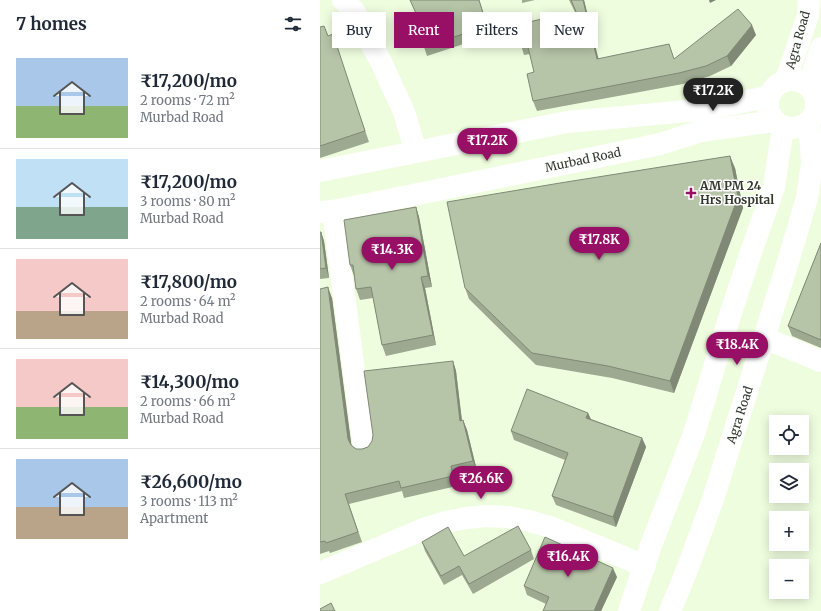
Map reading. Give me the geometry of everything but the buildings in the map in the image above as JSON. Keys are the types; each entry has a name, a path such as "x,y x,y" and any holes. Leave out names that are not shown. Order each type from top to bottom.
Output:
{"street":[{"name":"Agra Road","path":"786,80 808,15 809,0"},
{"path":"353,4 404,112 416,152"},
{"name":"Agra Road","path":"670,611 688,570 713,499 807,198 811,180 815,103 821,48"},
{"name":"Agra Road","path":"768,96 779,83 786,80 802,81 815,103"},
{"path":"320,171 567,122 698,110 768,96 770,114 779,124 792,128 801,126 815,103"},
{"path":"629,611 650,548 695,431 727,325 774,187 779,124"},
{"name":"Murbad Road","path":"327,212 660,144 701,131 779,124"},
{"path":"327,212 364,447"},
{"path":"764,338 821,361"},
{"path":"320,573 426,528 466,518 487,516 508,517 530,521 550,527 645,566"}],"place":[{"name":"AM PM 24 Hrs Hospital","path":"691,193"}]}
